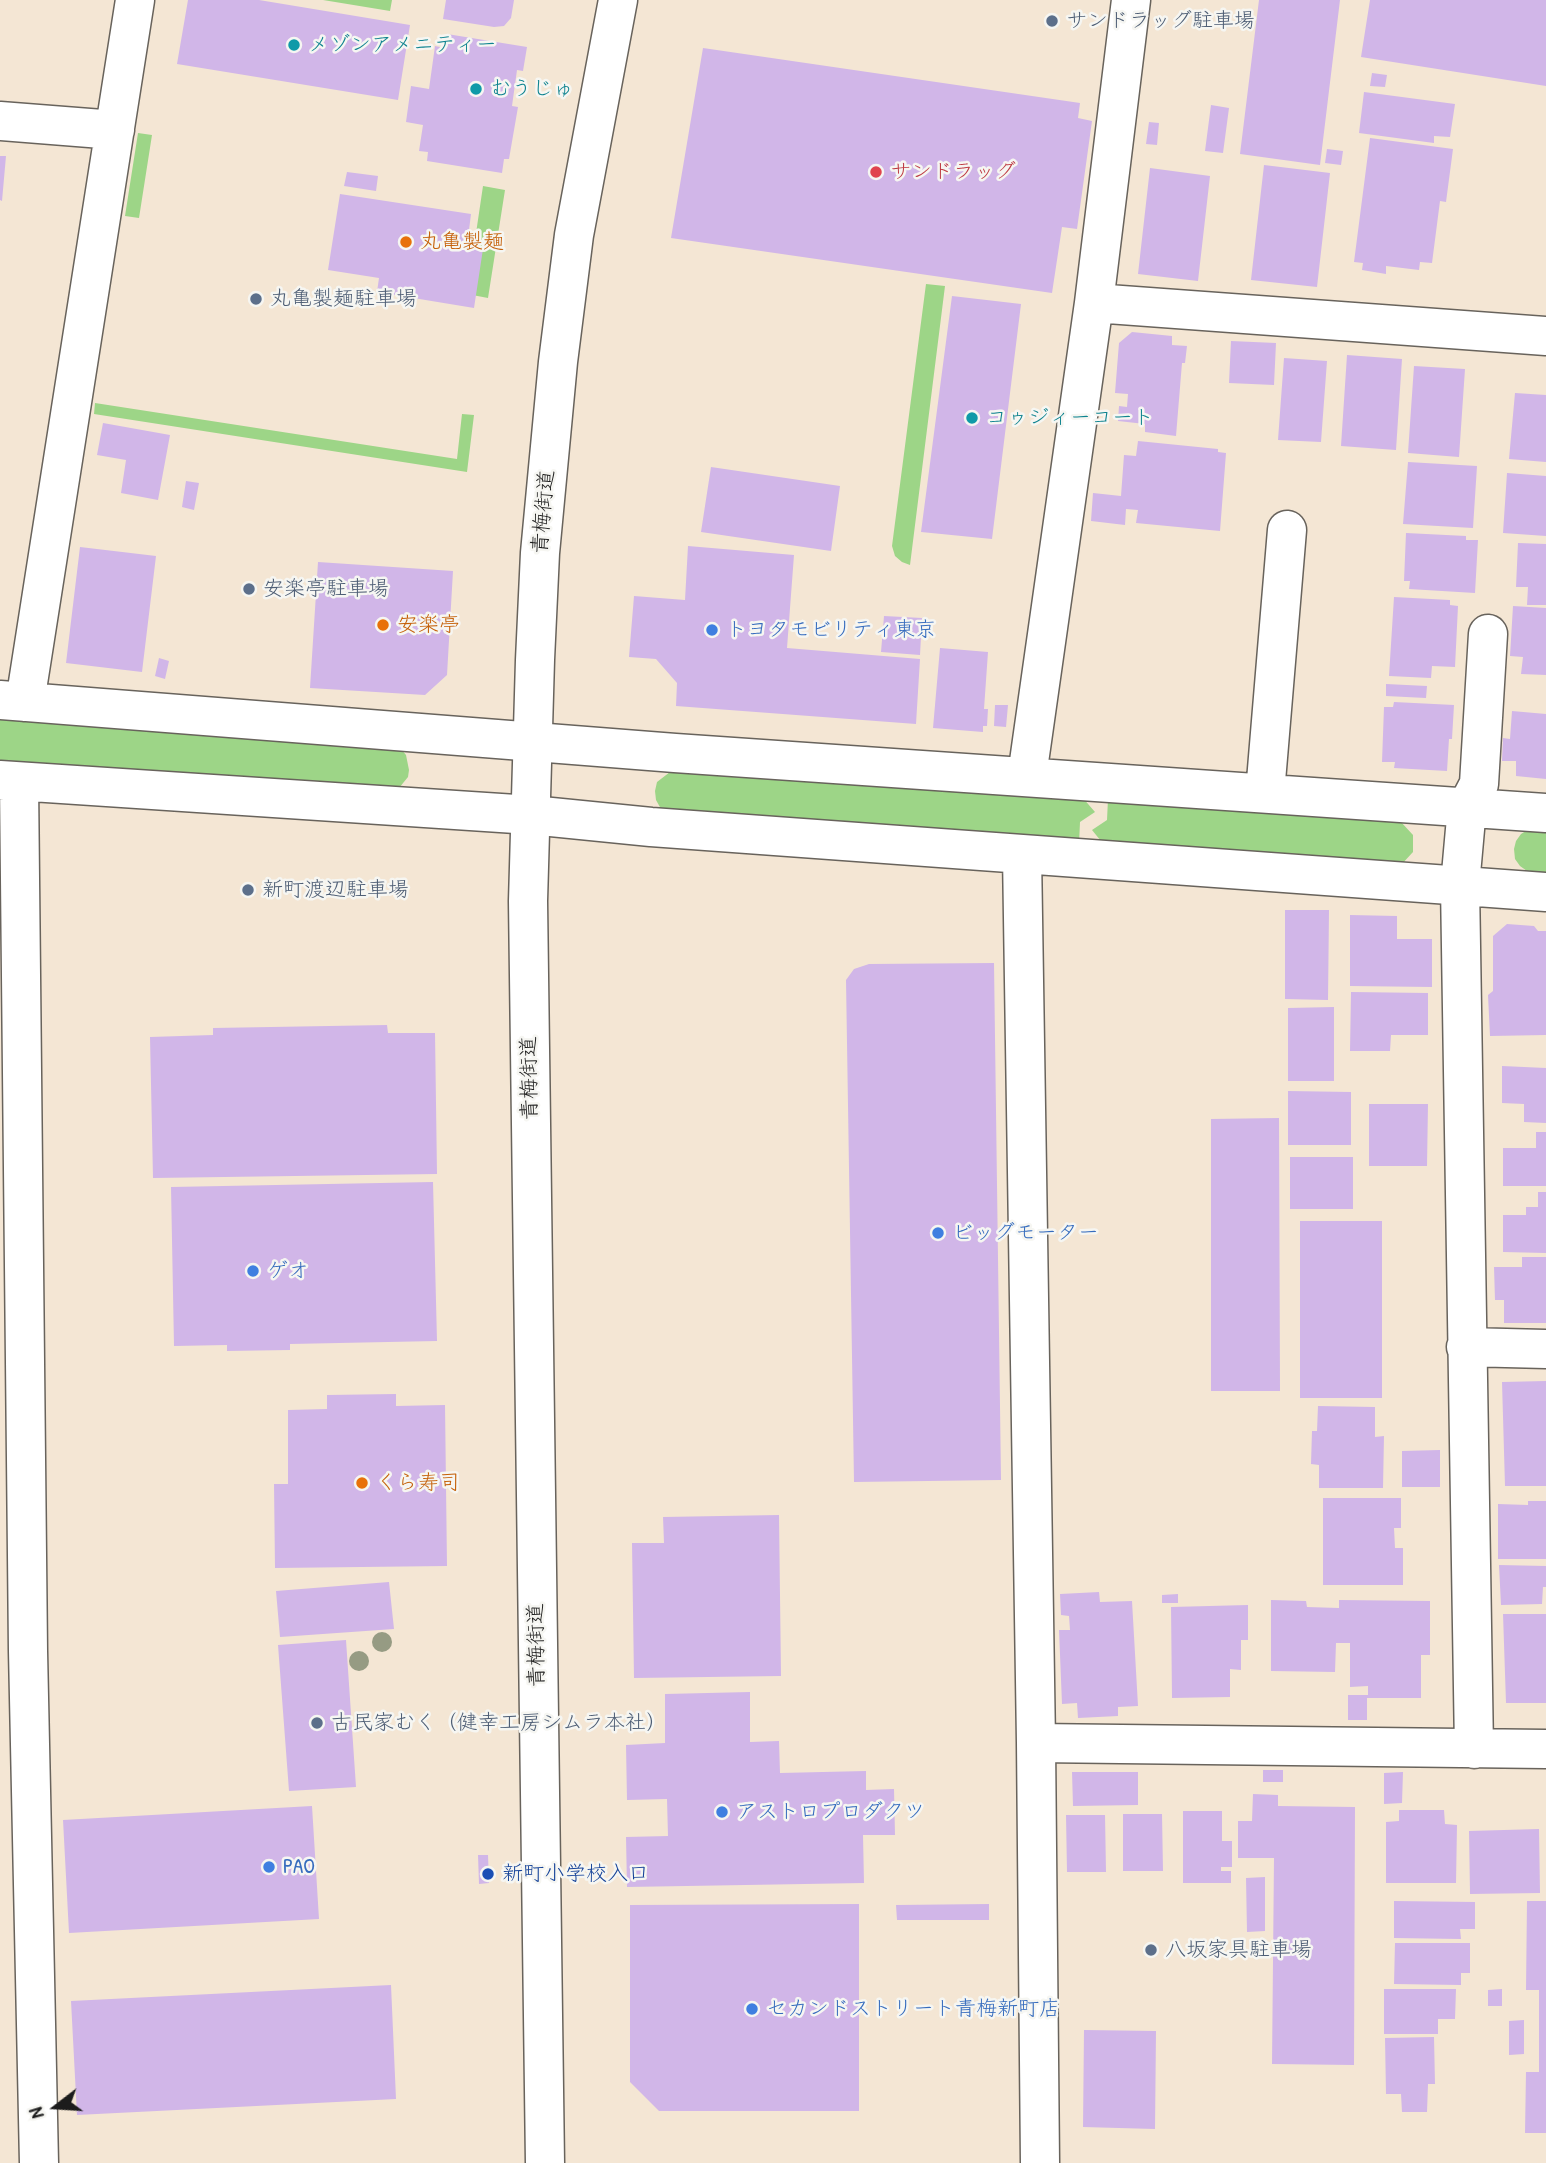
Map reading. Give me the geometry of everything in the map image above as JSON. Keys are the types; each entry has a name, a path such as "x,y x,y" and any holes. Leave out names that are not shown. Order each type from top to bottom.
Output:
{"street":[{"path":"135,0 115,130 12,701 533,742 1546,813"},
{"name":"青梅街道","path":"545,2163 528,982 530,815 540,553 558,362 574,235 618,0"},
{"path":"1027,776 1094,303 1131,0"},
{"path":"0,121 115,130"},
{"path":"1094,303 1546,336"},
{"path":"1265,793 1286,530"},
{"path":"1475,1749 1460,885 1467,807 1479,784 1488,634"},
{"path":"39,2163 14,1653 10,781 530,815 652,827 1546,892"},
{"path":"1022,854 1040,2163"},
{"path":"1466,1347 1546,1349"},
{"path":"1036,1743 1546,1749"}],"green space":[{"path":"323,0 392,0 390,11"},
{"path":"138,133 152,135 139,218 125,216"},
{"path":"483,186 505,190 488,298 467,294"},
{"path":"926,284 945,286 910,565 895,556 892,546"},
{"path":"95,403 457,459 462,414 474,415 467,472 94,414"},
{"path":"0,717 400,748 406,755 409,770 408,777 399,788 0,763"},
{"path":"670,772 1082,797 1095,812 1080,822 1079,844 661,809 656,800 657,782"},
{"path":"1108,799 1401,822 1413,835 1413,852 1401,865 1105,846 1092,830 1107,820"},
{"path":"1546,828 1546,876 1527,871 1520,866 1515,859 1514,849 1521,834 1529,829"}],"building":[{"name":"メゾンアメニティー","path":"188,0 259,0 410,25 398,100 177,64"},
{"path":"446,0 514,0 511,18 504,26 494,27 443,19"},
{"path":"1259,0 1340,0 1320,165 1240,154"},
{"path":"1370,0 1546,0 1546,86 1361,57"},
{"name":"むうじゅ","path":"447,34 527,47 523,71 517,70 512,106 518,107 509,159 504,159 502,173 427,161 428,152 419,151 423,125 406,122 411,86 429,89 435,46 445,48"},
{"name":"サンドラッグ","path":"703,48 1080,103 1078,118 1092,121 1077,229 1062,227 1052,293 671,238"},
{"path":"1372,73 1387,75 1385,87 1370,86"},
{"path":"1364,92 1455,104 1450,137 1434,136 1434,143 1359,133"},
{"path":"1211,105 1229,108 1223,153 1205,151"},
{"path":"1149,122 1159,123 1157,145 1146,144"},
{"path":"1370,138 1453,149 1446,202 1440,201 1432,263 1420,262 1419,270 1386,266 1386,274 1362,270 1363,263 1354,262"},
{"path":"1327,149 1343,151 1341,165 1325,163"},
{"path":"0,156 6,156 2,201 0,200"},
{"path":"1264,165 1330,173 1317,287 1251,280"},
{"path":"1150,168 1210,176 1198,281 1138,274"},
{"path":"347,172 378,176 376,191 344,186"},
{"path":"340,194 471,214 467,246 483,249 474,308 377,292 379,278 328,270"},
{"name":"コゥジィーコート","path":"952,296 1021,304 992,539 921,532"},
{"path":"1132,332 1172,336 1172,345 1187,346 1185,363 1182,363 1176,436 1145,432 1145,424 1118,421 1119,406 1127,407 1128,394 1115,393 1119,343"},
{"path":"1231,341 1276,343 1274,385 1229,383"},
{"path":"1347,355 1402,359 1396,450 1341,446"},
{"path":"1284,358 1327,361 1321,442 1278,440"},
{"path":"1414,366 1465,369 1459,457 1408,453"},
{"path":"1515,393 1546,395 1546,462 1509,459"},
{"path":"103,423 170,435 158,500 121,493 126,460 97,455"},
{"path":"1138,441 1218,449 1218,452 1226,453 1220,531 1136,523 1138,510 1126,509 1125,525 1091,521 1093,493 1121,496 1124,455 1136,456"},
{"path":"1408,462 1477,466 1473,528 1403,524"},
{"path":"711,467 840,486 831,551 701,532"},
{"path":"1507,473 1546,476 1546,536 1503,533"},
{"path":"186,481 199,483 194,510 182,507"},
{"path":"1406,533 1466,536 1466,540 1478,540 1475,593 1409,589 1410,581 1404,581"},
{"path":"1518,543 1546,544 1546,605 1527,605 1528,587 1516,587"},
{"path":"688,546 794,555 787,648 920,659 916,724 676,706 677,683 656,659 629,657 634,596 685,600"},
{"path":"80,547 156,556 142,672 66,663"},
{"path":"318,562 453,571 447,675 425,695 310,688"},
{"path":"1394,597 1450,600 1450,605 1458,606 1455,667 1432,666 1431,678 1389,676"},
{"path":"1513,606 1546,608 1546,675 1521,674 1523,657 1510,656"},
{"path":"884,616 922,618 920,655 881,652"},
{"path":"940,648 988,652 984,709 988,709 987,726 983,726 983,732 933,728"},
{"path":"159,658 169,661 165,679 155,676"},
{"path":"1386,684 1427,686 1426,698 1386,696"},
{"path":"1394,702 1454,705 1447,771 1394,768 1395,762 1382,762 1384,707 1393,707"},
{"path":"995,705 1008,705 1006,727 994,726"},
{"path":"1512,711 1546,714 1546,779 1516,776 1516,761 1502,761 1503,738 1510,739"},
{"path":"1285,910 1329,910 1328,1000 1285,999"},
{"path":"1350,915 1397,916 1397,939 1432,939 1432,987 1350,986"},
{"path":"1507,924 1534,926 1538,931 1546,931 1546,1035 1490,1036 1488,995 1493,991 1493,936"},
{"path":"994,963 1001,1480 854,1482 846,980 854,969 869,964"},
{"path":"1351,992 1428,993 1428,1035 1391,1035 1390,1051 1350,1051"},
{"path":"1334,1007 1334,1081 1288,1081 1288,1008"},
{"path":"387,1025 388,1033 435,1033 437,1174 153,1178 150,1037 213,1035 213,1028"},
{"path":"1502,1066 1546,1068 1546,1123 1524,1122 1524,1104 1502,1103"},
{"path":"1288,1091 1351,1092 1351,1145 1288,1145"},
{"path":"1369,1104 1428,1104 1427,1166 1369,1166"},
{"path":"1279,1118 1280,1391 1211,1391 1211,1119"},
{"path":"1536,1132 1546,1132 1546,1186 1503,1186 1503,1148 1536,1148"},
{"path":"1290,1157 1353,1157 1353,1209 1290,1209"},
{"path":"433,1182 437,1341 290,1344 290,1350 227,1351 227,1345 174,1346 171,1187"},
{"path":"1538,1192 1546,1192 1546,1253 1503,1252 1503,1215 1526,1215 1526,1207 1538,1207"},
{"path":"1300,1221 1382,1221 1382,1398 1300,1398"},
{"path":"1522,1257 1546,1257 1546,1323 1504,1323 1504,1300 1495,1300 1494,1267 1522,1267"},
{"path":"1546,1381 1546,1486 1505,1486 1502,1382"},
{"path":"396,1394 396,1406 445,1405 447,1566 275,1568 274,1484 288,1484 288,1410 327,1409 327,1395"},
{"path":"1318,1406 1375,1407 1375,1437 1384,1436 1383,1488 1319,1488 1319,1465 1311,1464 1312,1431 1317,1431"},
{"path":"1440,1450 1440,1487 1402,1487 1402,1451"},
{"path":"1323,1498 1401,1498 1401,1528 1394,1528 1395,1548 1403,1548 1403,1585 1323,1585"},
{"path":"1528,1501 1546,1501 1546,1559 1498,1559 1498,1504 1528,1505"},
{"path":"779,1515 781,1676 634,1678 632,1543 664,1543 663,1517"},
{"path":"1499,1565 1546,1566 1546,1587 1543,1587 1542,1604 1501,1605"},
{"path":"389,1582 394,1629 280,1637 276,1591"},
{"path":"1099,1592 1100,1602 1132,1601 1138,1706 1118,1707 1118,1716 1078,1718 1077,1703 1062,1704 1059,1630 1070,1630 1069,1616 1061,1615 1060,1594"},
{"path":"1178,1594 1178,1603 1162,1603 1162,1595"},
{"path":"1271,1600 1306,1601 1307,1607 1339,1608 1339,1600 1430,1601 1430,1655 1421,1655 1421,1698 1367,1698 1367,1720 1348,1720 1348,1695 1368,1695 1368,1686 1350,1687 1350,1643 1336,1643 1335,1672 1271,1671"},
{"path":"1248,1605 1248,1640 1241,1640 1241,1670 1230,1669 1230,1697 1172,1698 1171,1607"},
{"path":"1503,1614 1546,1614 1546,1703 1506,1703"},
{"path":"346,1640 356,1787 289,1791 278,1645"},
{"path":"750,1692 750,1742 779,1741 780,1773 866,1771 866,1790 894,1789 895,1835 863,1835 864,1883 627,1887 626,1837 668,1836 667,1799 627,1800 626,1745 665,1743 665,1694"},
{"path":"1263,1770 1283,1770 1283,1782 1263,1782"},
{"path":"1072,1772 1138,1772 1138,1805 1073,1806"},
{"path":"1403,1772 1402,1803 1384,1804 1384,1773"},
{"path":"1253,1794 1278,1795 1278,1806 1355,1807 1354,2065 1272,2064 1274,1858 1238,1858 1238,1821 1252,1821"},
{"path":"312,1806 319,1919 69,1933 63,1820"},
{"path":"1399,1810 1444,1810 1445,1824 1457,1825 1456,1883 1386,1883 1386,1822 1399,1821"},
{"path":"1183,1811 1222,1811 1222,1841 1232,1841 1232,1867 1221,1867 1221,1871 1231,1871 1231,1883 1183,1883"},
{"path":"1123,1814 1162,1814 1163,1871 1123,1871"},
{"path":"1066,1815 1105,1815 1106,1872 1067,1872"},
{"path":"1539,1829 1540,1893 1470,1894 1469,1831"},
{"path":"478,1855 488,1855 489,1883 479,1884"},
{"path":"1265,1877 1265,1931 1247,1932 1246,1878"},
{"path":"1394,1901 1475,1902 1475,1929 1460,1929 1461,1939 1394,1938"},
{"path":"1527,1901 1546,1901 1546,2133 1525,2133 1526,2072 1539,2072 1539,1990 1526,1990"},
{"path":"859,1904 859,2111 659,2111 630,2082 630,1905"},
{"path":"989,1904 989,1920 897,1920 896,1905"},
{"path":"1395,1943 1470,1943 1470,1973 1461,1973 1461,1985 1394,1984"},
{"path":"391,1985 396,2099 77,2115 71,2001"},
{"path":"1384,1989 1456,1989 1455,2019 1438,2019 1438,2034 1384,2034"},
{"path":"1502,1989 1502,2006 1488,2006 1488,1990"},
{"path":"1524,2020 1524,2054 1509,2055 1509,2021"},
{"path":"1084,2030 1156,2031 1155,2129 1083,2127"},
{"path":"1434,2037 1435,2084 1428,2084 1427,2112 1402,2112 1401,2094 1386,2094 1385,2038"}],"place":[{"name":"サンドラッグ駐車場","path":"1052,21"},
{"name":"メゾンアメニティー","path":"294,45"},
{"name":"むうじゅ","path":"476,89"},
{"name":"サンドラッグ","path":"876,172"},
{"name":"丸亀製麺","path":"406,242"},
{"name":"丸亀製麺駐車場","path":"256,299"},
{"name":"コゥジィーコート","path":"972,418"},
{"name":"安楽亭駐車場","path":"249,589"},
{"name":"安楽亭","path":"383,625"},
{"name":"トヨタモビリティ東京","path":"712,630"},
{"name":"新町渡辺駐車場","path":"248,890"},
{"name":"ビッグモーター","path":"938,1233"},
{"name":"ゲオ","path":"253,1271"},
{"name":"くら寿司","path":"362,1483"},
{"name":"古民家むく（健幸工房シムラ本社）","path":"317,1723"},
{"name":"アストロプロダクツ","path":"722,1812"},
{"name":"PAO","path":"269,1867"},
{"name":"新町小学校入口","path":"488,1874"},
{"name":"八坂家具駐車場","path":"1151,1950"},
{"name":"セカンドストリート青梅新町店","path":"752,2009"}]}
